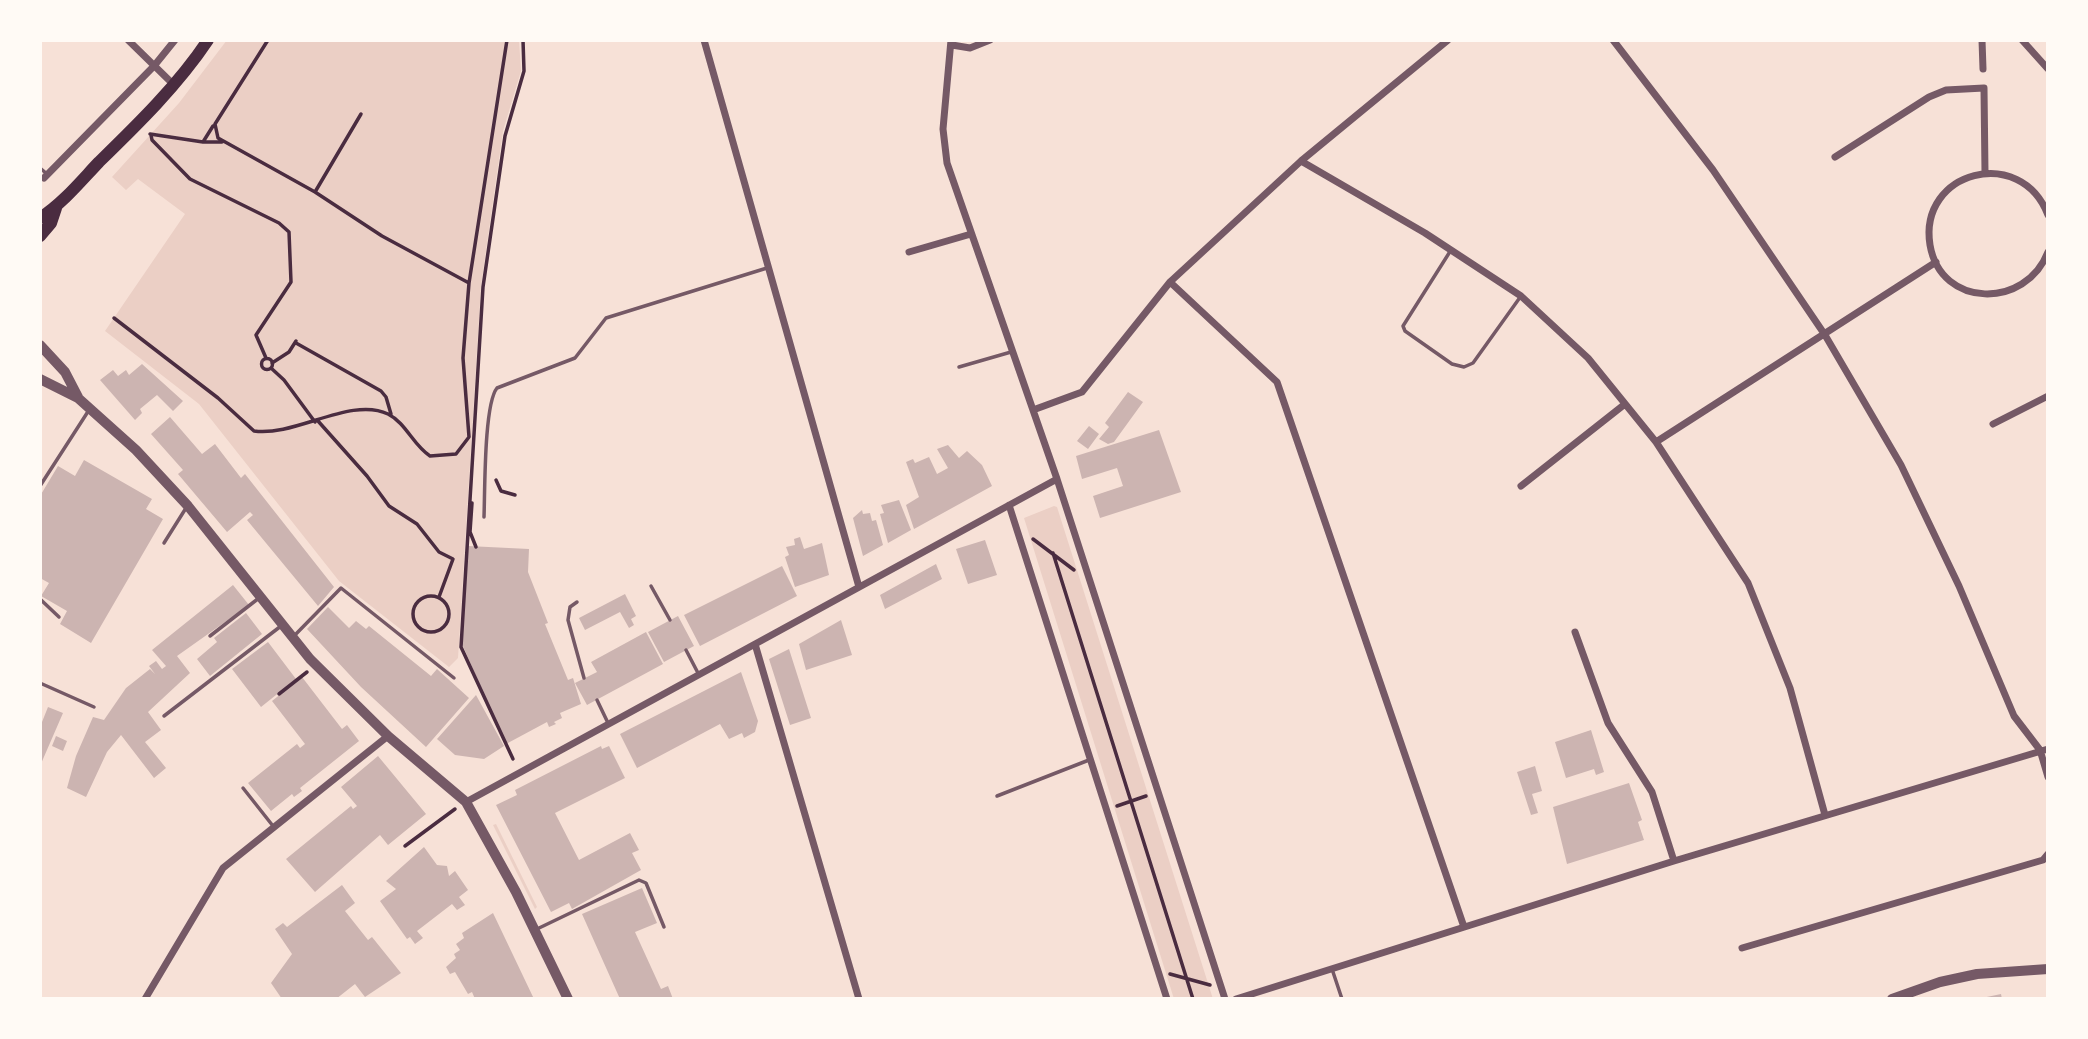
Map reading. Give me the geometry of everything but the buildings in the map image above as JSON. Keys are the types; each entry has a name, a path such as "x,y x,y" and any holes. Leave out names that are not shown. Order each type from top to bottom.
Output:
{"main road":[{"path":"40,218 57,208 174,85 208,40"},
{"path":"40,236 51,223 57,208"}],"street":[{"path":"128,40 174,85"},
{"path":"46,176 154,66 175,40"},
{"path":"704,40 859,587"},
{"path":"990,40 970,48 951,42 943,129 947,163 1057,480 1224,999"},
{"path":"1033,410 1082,392 1170,282 1301,161 1448,40"},
{"path":"1613,40 1713,170 1825,335 1901,465 1959,586 2014,716 2044,750 2048,777"},
{"path":"1982,40 1983,69"},
{"path":"2022,40 2048,69"},
{"path":"1835,157 1929,97 1946,90 1984,88 1985,173"},
{"path":"1301,161 1451,250 1521,296 1588,358 1656,442 1748,583 1790,688 1825,815"},
{"path":"2048,215 2041,201 2025,184 2009,176 1985,173 1957,183 1937,204 1929,233 1936,262 1951,281 1965,290 1989,295 2021,286 2033,276 2048,252"},
{"path":"909,252 971,234"},
{"path":"1656,442 1936,262"},
{"path":"1170,282 1278,382 1464,927"},
{"path":"40,345 65,372 78,398"},
{"path":"40,379 78,398 136,450 188,506 259,598 316,665 388,736 466,802 535,930 568,999"},
{"path":"1993,424 2048,396"},
{"path":"1521,486 1625,404"},
{"path":"466,802 1057,480"},
{"path":"1009,505 1167,999"},
{"path":"1575,632 1608,723 1652,792 1674,861"},
{"path":"755,644 859,999"},
{"path":"145,999 223,868 388,736"},
{"path":"1236,999 1674,861 2044,750"},
{"path":"1742,948 2043,860 2048,854"},
{"path":"1892,999 1977,974 2048,969"}],"lane":[{"path":"40,168 46,176"},
{"path":"1451,250 1404,326 1405,331 1452,364 1464,367 1473,363 1521,296"},
{"path":"484,517 489,414 492,394 497,388 575,358 606,318 769,268"},
{"path":"959,367 1013,352"},
{"path":"40,486 90,409"},
{"path":"164,542 188,506"},
{"path":"651,586 670,621"},
{"path":"292,638 341,588 454,678"},
{"path":"40,598 59,617"},
{"path":"210,636 259,598"},
{"path":"577,602 570,607 568,620 584,678"},
{"path":"164,716 281,625"},
{"path":"686,650 699,674"},
{"path":"40,683 94,707"},
{"path":"597,700 608,723"},
{"path":"997,796 1089,760"},
{"path":"243,788 274,827"},
{"path":"535,930 639,880 646,883 664,928"},
{"path":"1332,967 1342,999"}],"path":[{"path":"203,142 268,40"},
{"path":"266,358 262,362 263,367 272,365 289,352 296,342 381,391 386,397 392,416 430,456 443,457 459,452 471,438 463,358 469,283 507,40"},
{"path":"315,192 361,114"},
{"path":"138,123 190,179 279,223 289,233 291,282 257,335 266,358 316,422 367,476 389,506 417,524 439,552 453,559 439,597"},
{"path":"215,124 217,134 224,142 315,192 382,236 469,283"},
{"path":"151,135 224,142"},
{"path":"114,318 218,398 254,431 270,432 366,409 392,416"},
{"path":"1019,538 1028,535 1078,573 1087,571"},
{"path":"1053,553 1193,999"},
{"path":"424,597 439,597 449,609 448,621 439,630 424,631 414,621 414,607 424,597"},
{"path":"279,695 316,665"},
{"path":"1105,810 1158,793"},
{"path":"405,846 466,802"},
{"path":"1160,974 1209,986 1219,983"}],"shaded area":[{"path":"227,40 519,40 521,71 503,131 481,286 458,658 449,667 339,581 199,404 105,331 185,214 138,179 126,190 112,177 179,103"},
{"path":"1057,507 1213,999 1174,999 1024,518"},
{"path":"496,824 537,907 535,909 493,825"}]}
